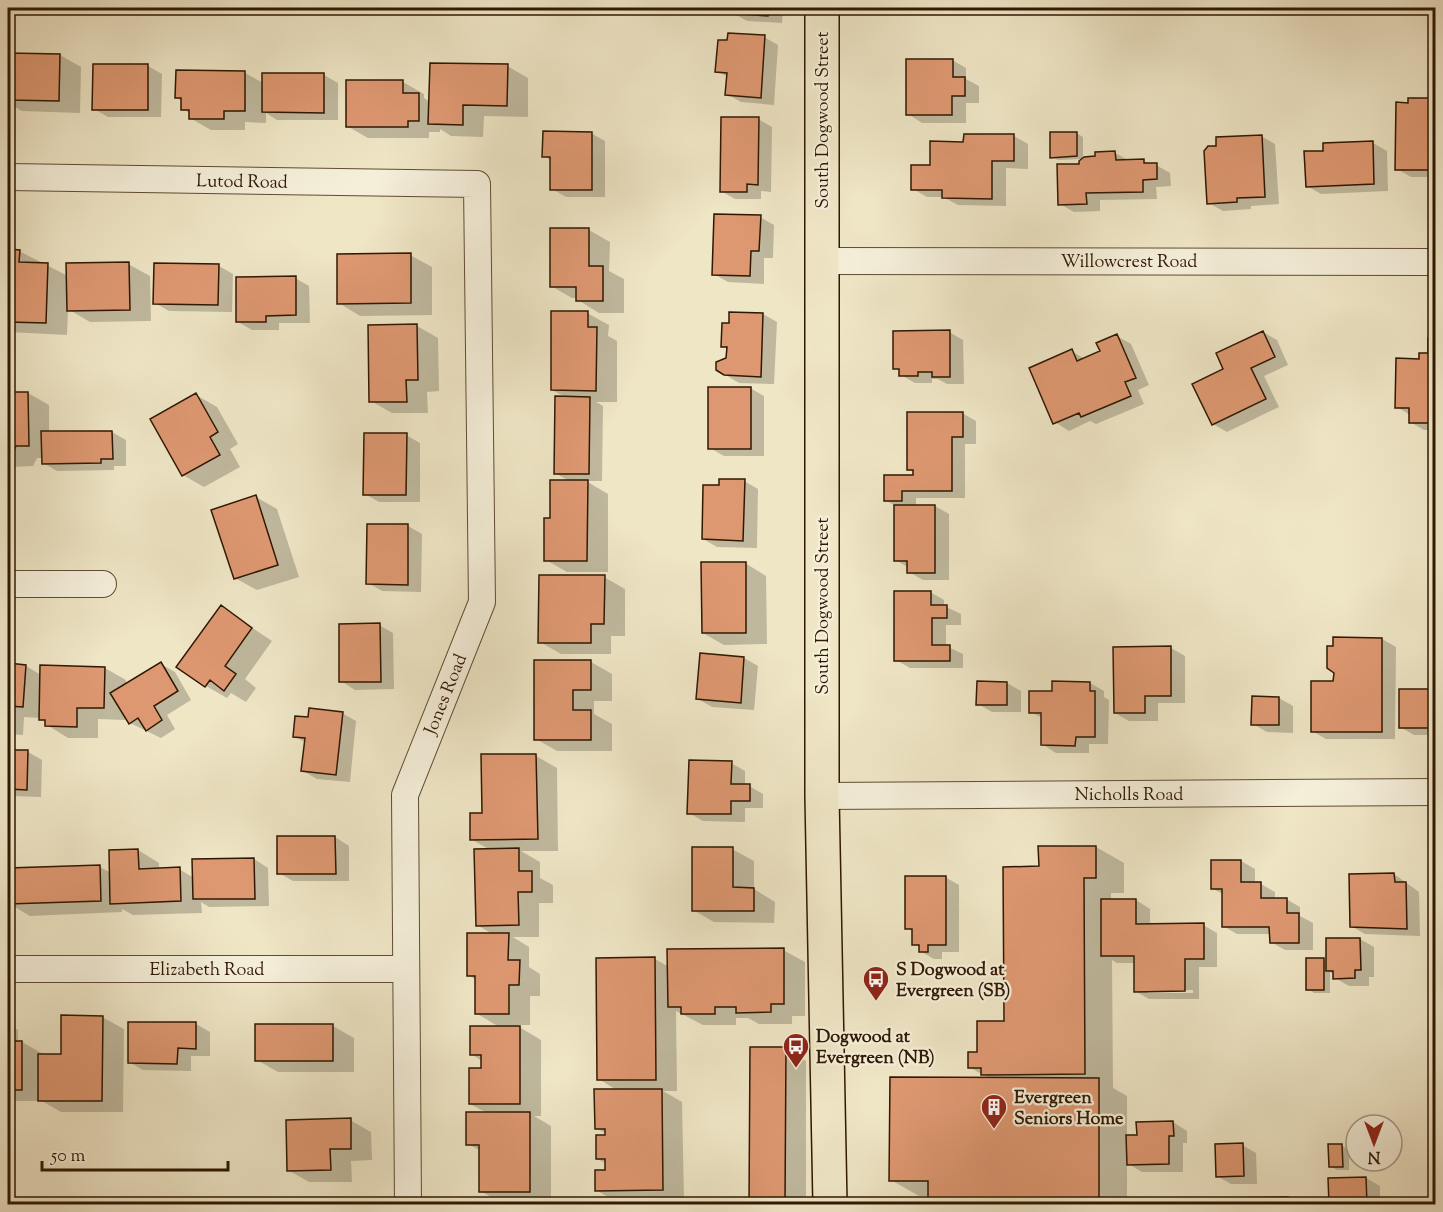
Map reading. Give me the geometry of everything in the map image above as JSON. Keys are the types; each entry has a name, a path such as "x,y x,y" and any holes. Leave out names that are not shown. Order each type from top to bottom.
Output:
{"main road":[{"name":"South Dogwood Street","path":"822,8 822,796 830,1204"}],"street":[{"name":"Lutod Road","path":"8,177 477,184"},
{"name":"Jones Road","path":"408,1204 405,795 482,602 477,184"},
{"name":"Willowcrest Road","path":"822,261 1436,262"},
{"path":"8,584 103,584"},
{"name":"Nicholls Road","path":"822,796 1436,792"},
{"name":"Elizabeth Road","path":"8,969 406,969"}],"building":[{"path":"732,8 769,8 768,16 731,13"},
{"path":"728,33 765,35 761,98 725,95 727,73 715,72 718,40 727,40"},
{"path":"8,53 60,54 59,101 8,100"},
{"path":"906,59 953,59 953,77 965,77 965,96 952,96 952,115 906,115"},
{"path":"430,63 508,64 507,106 463,105 463,125 428,124"},
{"path":"93,64 148,64 148,110 92,110"},
{"path":"176,70 245,71 245,111 224,111 224,119 189,119 189,110 181,110 181,98 175,98"},
{"path":"262,73 324,73 324,113 262,112"},
{"path":"346,80 403,80 403,93 419,93 419,121 408,121 408,127 346,127"},
{"path":"1408,98 1436,98 1436,170 1395,170 1396,102 1408,103"},
{"path":"721,117 759,117 758,185 747,184 747,192 720,192"},
{"path":"543,131 592,132 592,190 550,190 550,157 542,157"},
{"path":"1050,132 1077,132 1077,156 1050,158"},
{"path":"964,134 1014,134 1014,161 992,161 992,199 942,198 942,190 911,190 911,165 930,165 930,141 963,142"},
{"path":"1262,135 1265,197 1237,198 1237,202 1207,204 1204,151 1208,146 1216,146 1216,137"},
{"path":"1373,141 1374,184 1306,187 1304,151 1323,151 1323,143"},
{"path":"1115,151 1116,160 1144,159 1144,163 1157,163 1157,179 1143,180 1143,192 1086,193 1087,204 1058,205 1057,164 1079,164 1084,157 1095,156 1095,152"},
{"path":"714,214 761,215 759,251 751,251 750,276 712,275"},
{"path":"550,228 589,228 589,266 603,266 603,301 576,301 576,287 550,287"},
{"path":"8,249 20,250 19,262 48,263 46,323 8,322"},
{"path":"411,253 411,303 337,304 337,254"},
{"path":"129,262 130,310 67,311 66,263"},
{"path":"154,263 219,264 218,305 153,304"},
{"path":"296,276 296,315 266,316 266,322 236,322 236,277"},
{"path":"551,311 588,311 588,327 597,327 596,391 551,390"},
{"path":"729,312 763,313 761,377 724,375 716,370 716,362 726,358 727,347 721,347 722,323 729,323"},
{"path":"417,324 418,380 406,380 407,402 369,402 368,325"},
{"path":"950,330 950,377 932,377 932,372 918,372 918,376 899,376 899,369 893,369 893,331"},
{"path":"1263,331 1275,357 1251,368 1266,399 1212,425 1192,384 1223,369 1216,353"},
{"path":"1117,334 1136,378 1125,382 1131,396 1081,417 1079,413 1053,424 1029,368 1072,349 1077,361 1100,351 1096,343"},
{"path":"1428,338 1436,338 1436,407 1433,407 1433,423 1409,423 1409,408 1395,408 1396,358 1419,359 1419,353 1428,353"},
{"path":"708,387 751,387 751,449 708,449"},
{"path":"8,392 28,392 29,446 16,446 12,455 8,455"},
{"path":"196,393 218,432 210,437 220,455 182,476 150,419"},
{"path":"555,396 590,397 589,474 554,474"},
{"path":"907,412 963,412 963,437 952,437 952,491 902,491 902,501 884,501 884,475 913,475 913,470 907,470"},
{"path":"41,431 112,431 113,459 101,459 101,463 42,464"},
{"path":"364,433 407,433 406,495 363,495"},
{"path":"719,479 745,479 743,541 702,539 703,485 719,485"},
{"path":"550,480 588,480 587,561 544,561 544,518 550,518"},
{"path":"256,495 278,565 234,579 211,510"},
{"path":"894,505 935,505 935,573 907,573 907,561 894,561"},
{"path":"367,524 408,524 408,585 366,584"},
{"path":"701,562 746,562 746,633 702,633"},
{"path":"539,575 605,575 604,624 591,624 591,643 538,643"},
{"path":"894,591 931,591 931,605 947,605 947,618 932,618 932,645 950,645 950,661 894,661"},
{"path":"221,605 252,628 225,666 236,674 224,691 210,680 205,687 176,667"},
{"path":"380,623 381,682 339,682 339,624"},
{"path":"1333,637 1382,638 1382,732 1311,732 1311,681 1333,681 1334,673 1327,668 1327,646 1333,646"},
{"path":"1171,646 1171,696 1145,696 1145,713 1114,713 1113,647"},
{"path":"700,653 744,657 741,703 696,699"},
{"path":"534,660 591,660 591,690 573,690 573,710 591,710 591,740 534,740"},
{"path":"161,662 178,691 154,706 162,720 146,731 138,718 129,724 110,693"},
{"path":"8,663 26,665 23,707 8,706"},
{"path":"40,665 105,667 104,708 77,708 77,727 45,726 45,720 39,720"},
{"path":"977,681 1007,682 1007,705 976,705"},
{"path":"1052,681 1090,682 1090,691 1095,691 1095,737 1076,737 1075,746 1041,745 1041,713 1029,713 1029,691 1052,691"},
{"path":"1399,689 1436,689 1436,728 1399,728"},
{"path":"1252,696 1279,697 1279,725 1251,725"},
{"path":"309,708 343,712 336,775 301,771 305,738 293,737 295,716 308,717"},
{"path":"8,750 28,750 27,790 8,789"},
{"path":"481,754 536,754 538,839 470,840 470,813 482,813"},
{"path":"689,760 732,761 731,784 750,784 750,801 731,801 731,814 687,814"},
{"path":"277,836 335,836 336,874 277,874"},
{"path":"1038,846 1096,846 1096,878 1084,878 1085,1074 981,1075 981,1068 968,1068 968,1052 977,1052 977,1021 1004,1021 1003,867 1039,866"},
{"path":"692,847 733,847 733,887 754,888 754,911 692,911"},
{"path":"519,848 519,871 532,871 532,892 518,892 519,925 476,926 474,849"},
{"path":"138,849 139,869 180,867 181,901 110,904 109,850"},
{"path":"254,858 255,899 193,899 192,859"},
{"path":"1211,860 1241,860 1241,882 1261,882 1261,898 1287,898 1287,913 1299,913 1299,943 1270,943 1269,927 1222,927 1222,889 1211,889"},
{"path":"100,865 101,901 8,904 8,868"},
{"path":"1394,873 1395,882 1406,882 1407,929 1350,927 1349,874"},
{"path":"905,876 946,876 946,945 928,945 928,952 919,952 919,945 912,945 912,929 905,929"},
{"path":"1101,899 1136,899 1136,924 1204,923 1204,959 1185,959 1185,991 1134,992 1134,956 1101,956"},
{"path":"467,933 509,933 508,960 520,960 519,985 509,985 509,1014 475,1014 475,976 467,976"},
{"path":"1326,938 1360,938 1361,970 1355,970 1355,978 1333,979 1333,971 1326,971"},
{"path":"784,948 784,1004 771,1004 771,1012 736,1013 736,1007 715,1007 715,1014 681,1014 681,1007 668,1007 667,949"},
{"path":"655,957 656,1080 597,1080 596,958"},
{"path":"1306,958 1324,958 1324,990 1306,990"},
{"path":"61,1015 103,1016 102,1101 38,1101 38,1054 61,1054"},
{"path":"128,1022 196,1022 196,1049 178,1048 177,1064 128,1063"},
{"path":"255,1024 333,1024 333,1061 255,1061"},
{"path":"470,1026 520,1026 520,1104 469,1104 469,1068 481,1068 481,1055 470,1055"},
{"path":"8,1041 22,1041 22,1090 8,1090"},
{"path":"750,1047 786,1047 785,1204 749,1204"},
{"name":"Evergreen Seniors Home","path":"890,1077 1099,1078 1099,1204 928,1204 928,1181 889,1181"},
{"path":"594,1089 662,1089 663,1190 595,1191 595,1170 605,1170 605,1159 596,1159 596,1135 605,1135 605,1129 595,1129"},
{"path":"466,1112 530,1112 530,1192 479,1192 479,1145 466,1145"},
{"path":"351,1118 351,1149 330,1149 331,1170 287,1171 286,1120"},
{"path":"1173,1121 1174,1136 1169,1136 1169,1164 1127,1165 1126,1135 1137,1135 1136,1122"},
{"path":"1243,1143 1244,1176 1216,1177 1215,1144"},
{"path":"1328,1144 1342,1144 1343,1167 1329,1167"},
{"path":"1366,1177 1367,1204 1329,1204 1328,1178"},
{"path":"1288,1197 1288,1204 1221,1204 1221,1198"},
{"path":"332,1198 332,1204 285,1204 285,1199"},
{"path":"719,1198 719,1204 588,1204 588,1200"},
{"path":"1101,1199 1151,1199 1151,1204 1101,1204"},
{"path":"477,1200 553,1200 553,1204 477,1204"}],"place":[{"name":"S Dogwood at Evergreen (SB)","path":"876,1002"},
{"name":"Dogwood at Evergreen (NB)","path":"796,1069"},
{"name":"Evergreen Seniors Home","path":"994,1130"}]}
